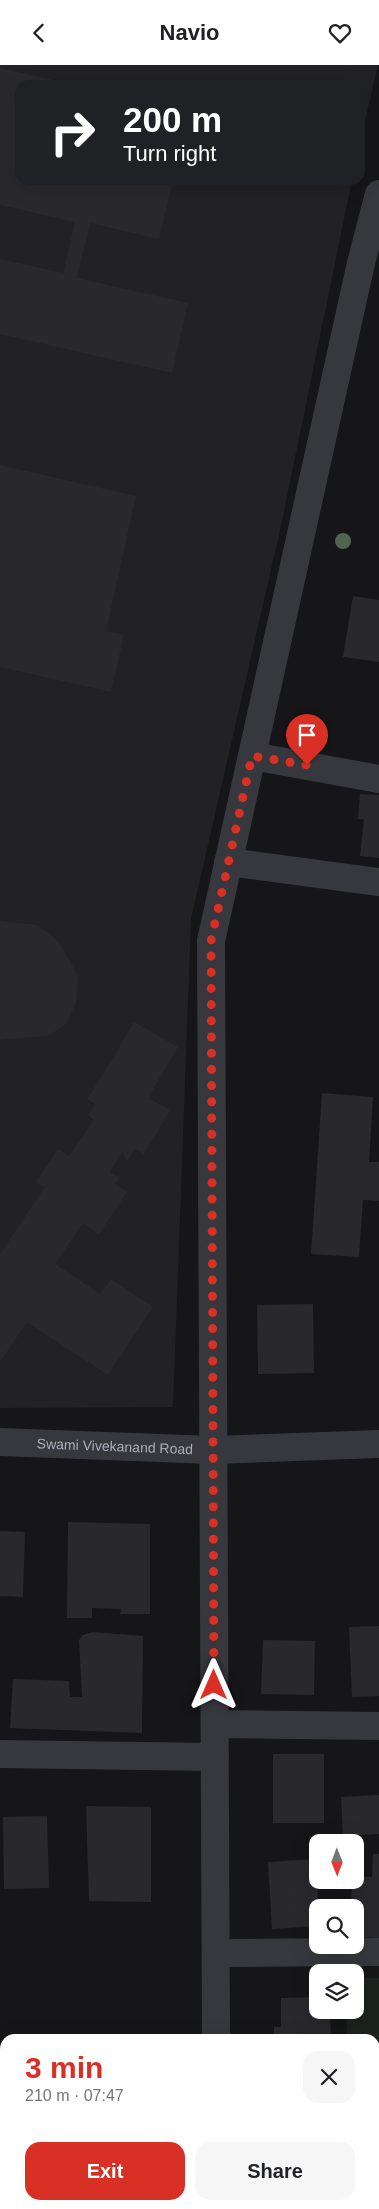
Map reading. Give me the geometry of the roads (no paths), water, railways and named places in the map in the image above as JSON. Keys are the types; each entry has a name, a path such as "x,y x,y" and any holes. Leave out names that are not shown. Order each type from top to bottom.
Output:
{"street":[{"path":"216,2034 211,941 252,756 370,264 379,195"},
{"path":"252,756 379,779"},
{"path":"228,862 379,882"},
{"name":"Swami Vivekanand Road","path":"0,1442 213,1450 379,1444"},
{"path":"215,1724 379,1726"},
{"path":"0,1754 215,1757"},
{"path":"216,1953 379,1952"}]}
